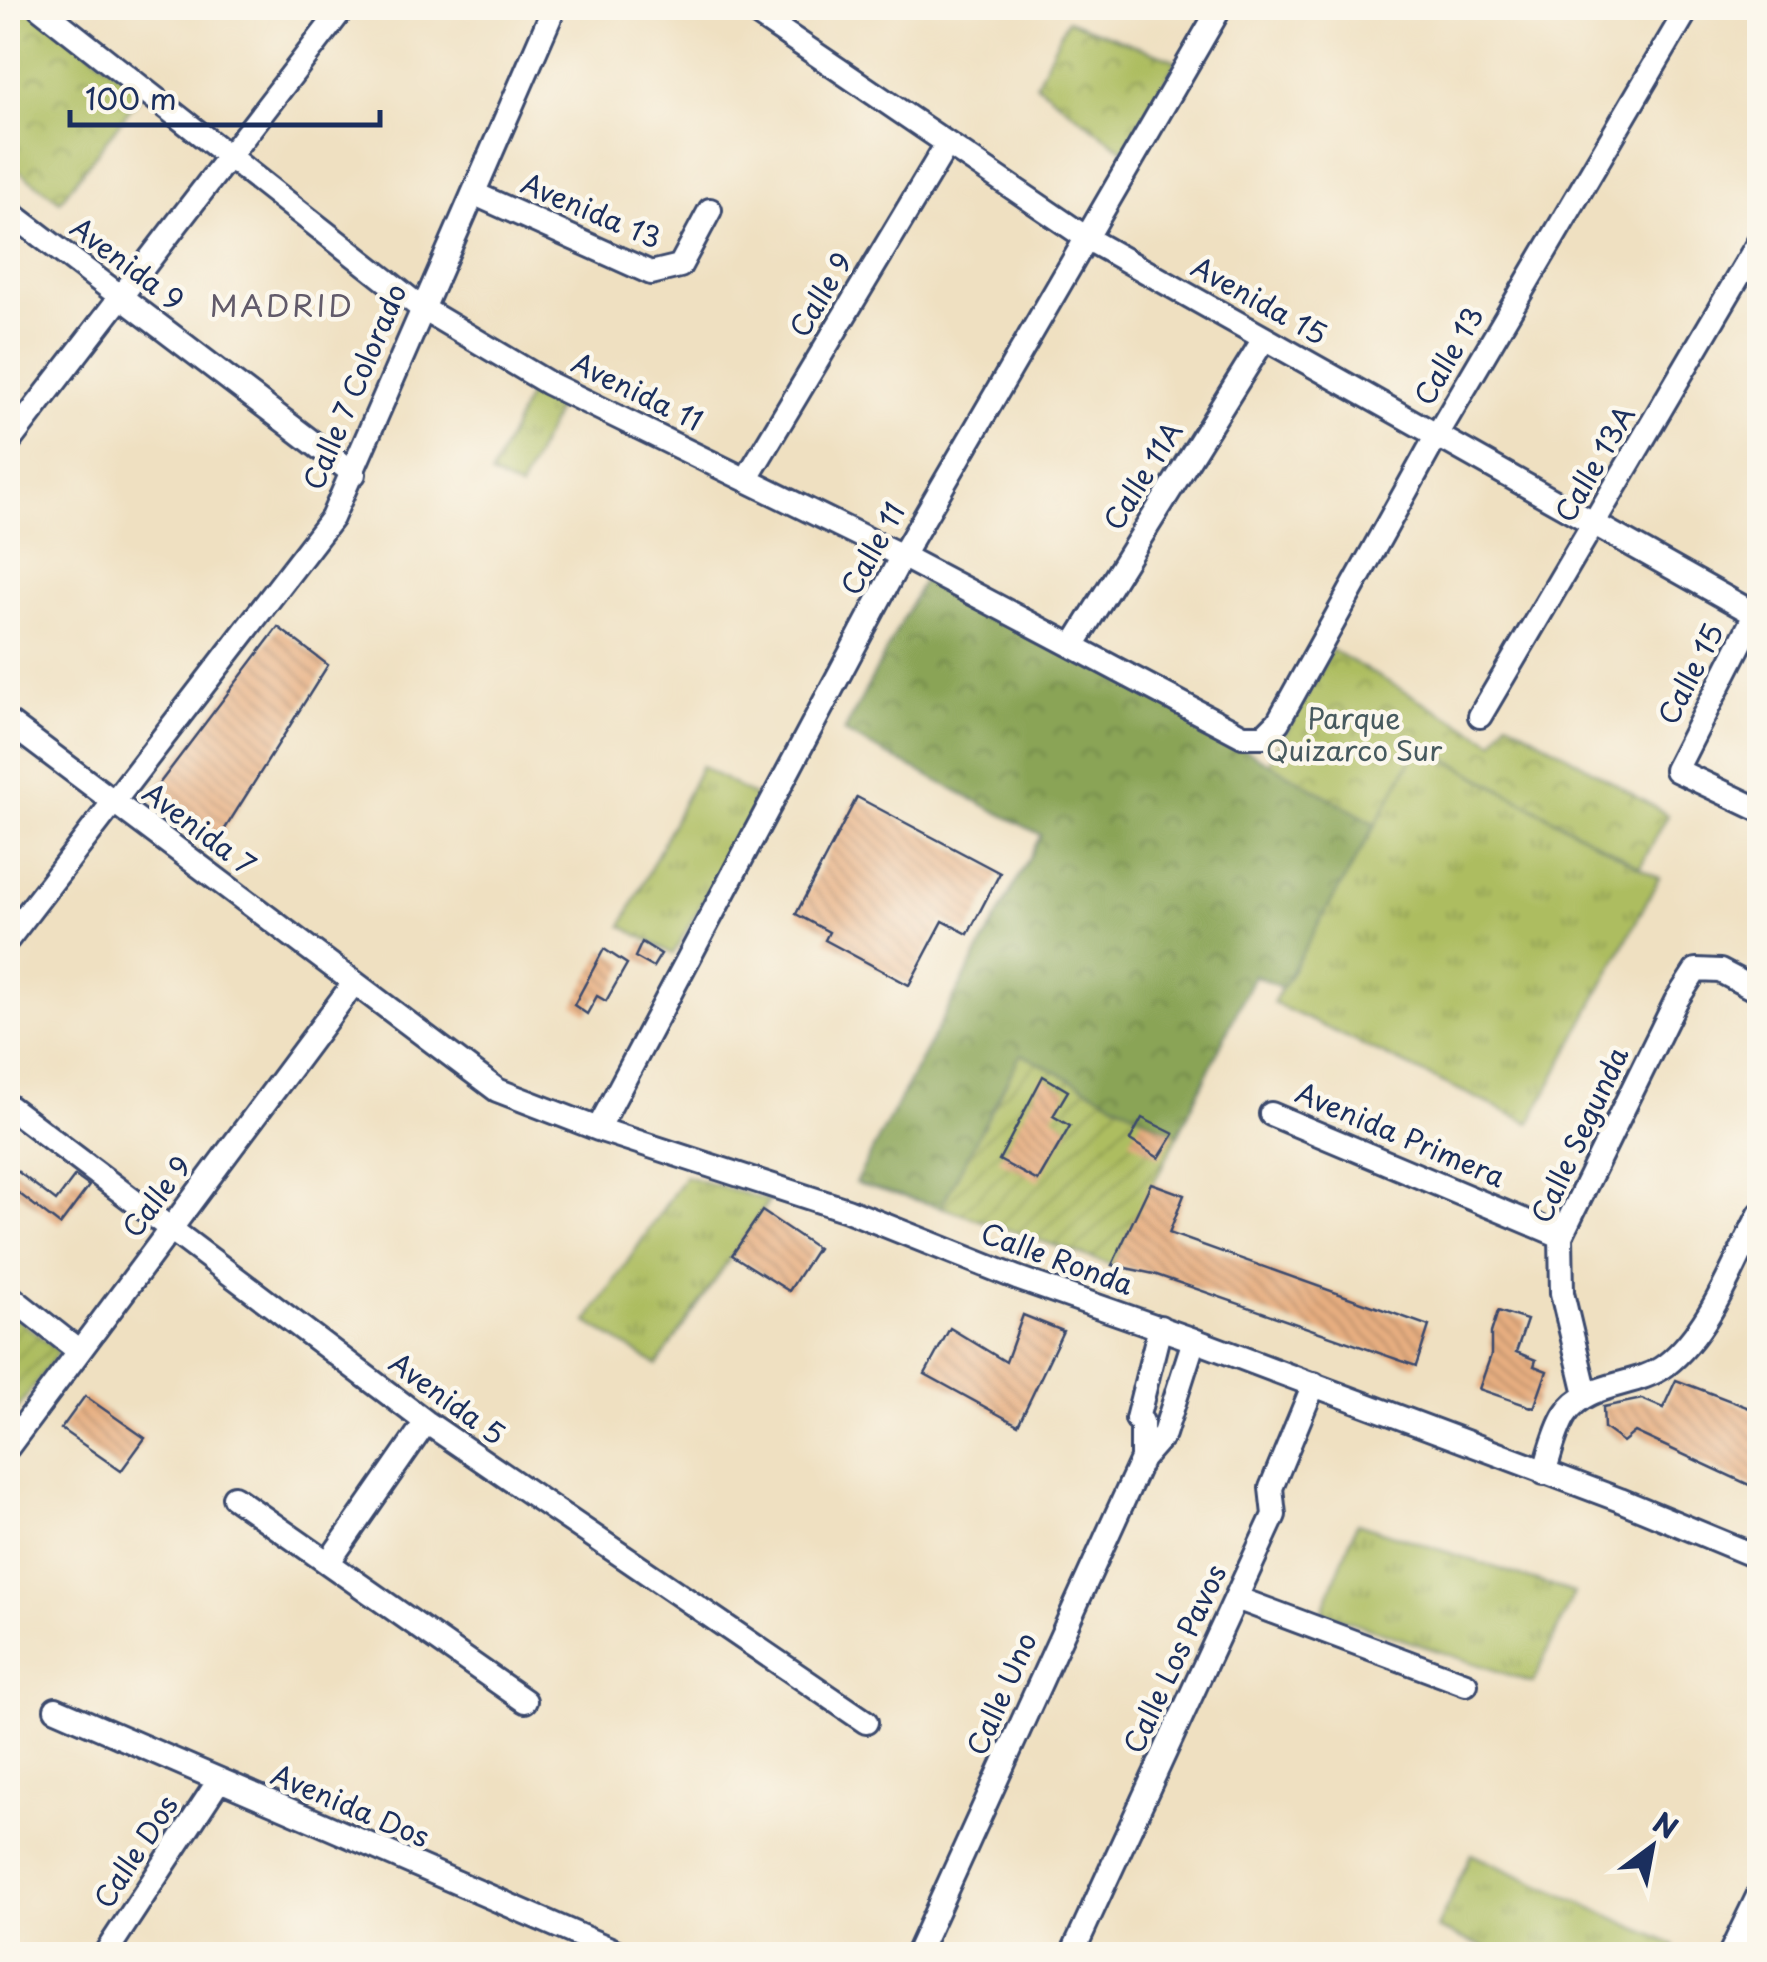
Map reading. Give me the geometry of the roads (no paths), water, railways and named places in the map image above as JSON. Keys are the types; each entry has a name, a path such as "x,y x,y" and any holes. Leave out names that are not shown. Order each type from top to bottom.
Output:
{"street":[{"name":"Avenida 11","path":"40,8 231,154 420,307 548,383 902,556 1243,736 1264,736"},
{"path":"8,443 343,8"},
{"name":"Calle 7 Colorado","path":"8,939 332,518 354,474 420,307 475,194 554,8"},
{"name":"Avenida 15","path":"748,8 1088,239 1594,526 1758,612"},
{"name":"Calle 11","path":"598,1129 902,556 1220,8"},
{"name":"Calle 13","path":"1264,736 1278,722 1437,435 1688,8"},
{"name":"Calle 9","path":"747,478 947,144"},
{"name":"Avenida 13","path":"475,194 651,273 680,266 710,210"},
{"name":"Avenida 9","path":"8,211 354,474"},
{"name":"Calle 13A","path":"1480,716 1760,240"},
{"name":"Calle 11A","path":"1074,644 1264,339"},
{"name":"Calle 15","path":"1758,612 1676,770 1760,810"},
{"name":"Avenida 7","path":"8,722 354,983"},
{"name":"Calle Segunda","path":"1586,1394 1562,1293 1561,1236 1676,1001 1696,970 1720,970 1760,992"},
{"name":"Calle 9","path":"8,1447 354,983"},
{"name":"Calle Ronda","path":"354,983 497,1090 598,1129 834,1206 1017,1278 1314,1384 1760,1558"},
{"name":"Avenida 5","path":"8,1106 426,1422 866,1722"},
{"name":"Avenida Primera","path":"1271,1114 1561,1236"},
{"path":"1544,1473 1565,1415 1586,1394 1619,1386 1665,1366 1703,1320 1760,1214"},
{"path":"8,1296 80,1351"},
{"name":"Calle Uno","path":"1142,1459 1142,1422 1137,1419 1160,1328"},
{"name":"Calle Uno","path":"917,1954 1142,1459 1164,1434 1194,1340"},
{"name":"Calle Los Pavos","path":"1072,1954 1274,1516 1271,1488 1314,1384"},
{"path":"328,1563 426,1422"},
{"path":"234,1498 524,1702"},
{"path":"1236,1598 1466,1684"},
{"name":"Avenida Dos","path":"56,1709 622,1954"},
{"name":"Calle Dos","path":"105,1954 218,1782"},
{"path":"1731,1952 1760,1892"}],"district":[{"name":"MADRID","path":"282,307"}],"park label":[{"name":"Parque Quizarco Sur","path":"1354,735"}]}
